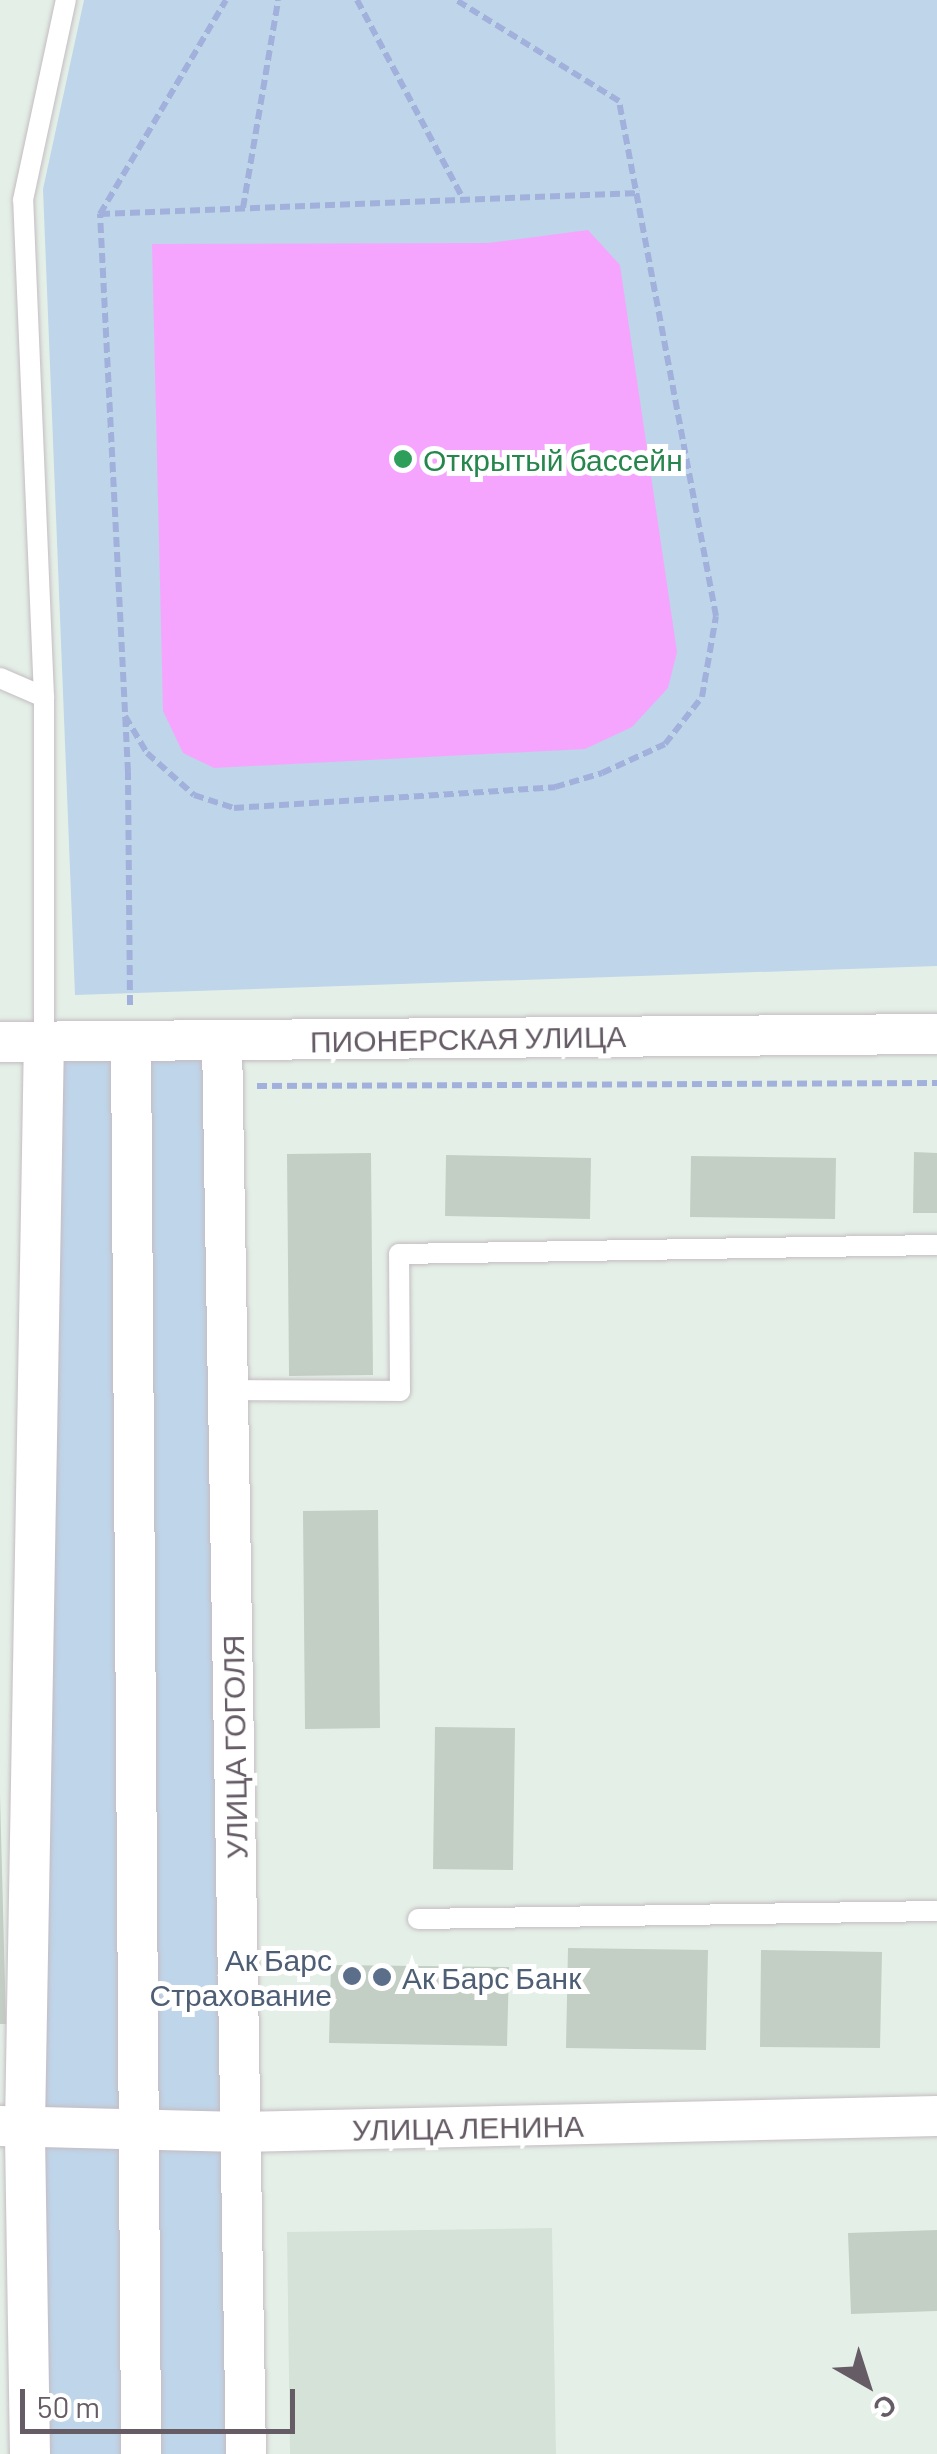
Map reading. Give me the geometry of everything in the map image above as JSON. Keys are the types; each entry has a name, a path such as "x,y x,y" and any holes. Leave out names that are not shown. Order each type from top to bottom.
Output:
{"street":[{"name":"ПИОНЕРСКАЯ УЛИЦА","path":"0,1042 937,1034"},
{"name":"УЛИЦА ГОГОЛЯ","path":"222,1040 246,2454"},
{"path":"130,1041 141,2454"},
{"path":"30,2454 12,2126 44,1042"},
{"name":"УЛИЦА ЛЕНИНА","path":"12,2126 241,2132 937,2116"}],"lane":[{"path":"44,1042 44,697 24,200 66,0"},
{"path":"0,678 44,697"},
{"path":"227,1390 400,1391 399,1254 937,1245"},
{"path":"418,1920 937,1911"}],"path":[{"path":"130,1041 125,716 100,214 226,0"},
{"path":"243,208 278,0"},
{"path":"357,0 465,202"},
{"path":"125,716 147,754 194,795 234,808 555,787 602,774 665,744 702,697 716,616 640,193 619,101 456,0"},
{"path":"100,214 640,193"},
{"path":"220,1086 937,1083"}],"shaded area":[{"path":"84,0 937,0 937,966 75,995 43,189"},
{"name":"Открытый бассейн","path":"588,230 620,265 677,652 668,688 632,727 585,749 214,768 183,753 163,711 152,244 488,243"},
{"path":"222,1040 246,2454 30,2454 44,1042"},
{"path":"552,2228 556,2454 290,2454 287,2232"}],"building":[{"path":"914,1152 937,1153 937,1213 913,1213"},
{"path":"371,1153 373,1375 289,1376 287,1154"},
{"path":"446,1155 591,1158 590,1219 445,1216"},
{"path":"691,1156 836,1158 835,1219 690,1217"},
{"path":"378,1510 380,1728 305,1729 303,1511"},
{"path":"435,1727 515,1728 513,1870 433,1869"},
{"path":"0,1794 6,2024 0,2024"},
{"path":"568,1948 708,1950 706,2050 566,2048"},
{"path":"761,1950 882,1952 880,2048 760,2047"},
{"path":"331,1965 509,1967 507,2046 329,2043"},
{"path":"937,2230 937,2311 851,2314 848,2233"}],"place":[{"name":"Открытый бассейн","path":"403,459"},
{"name":"Ак Барс Страхование","path":"352,1976"},
{"name":"Ак Барс Банк","path":"382,1977"}]}
